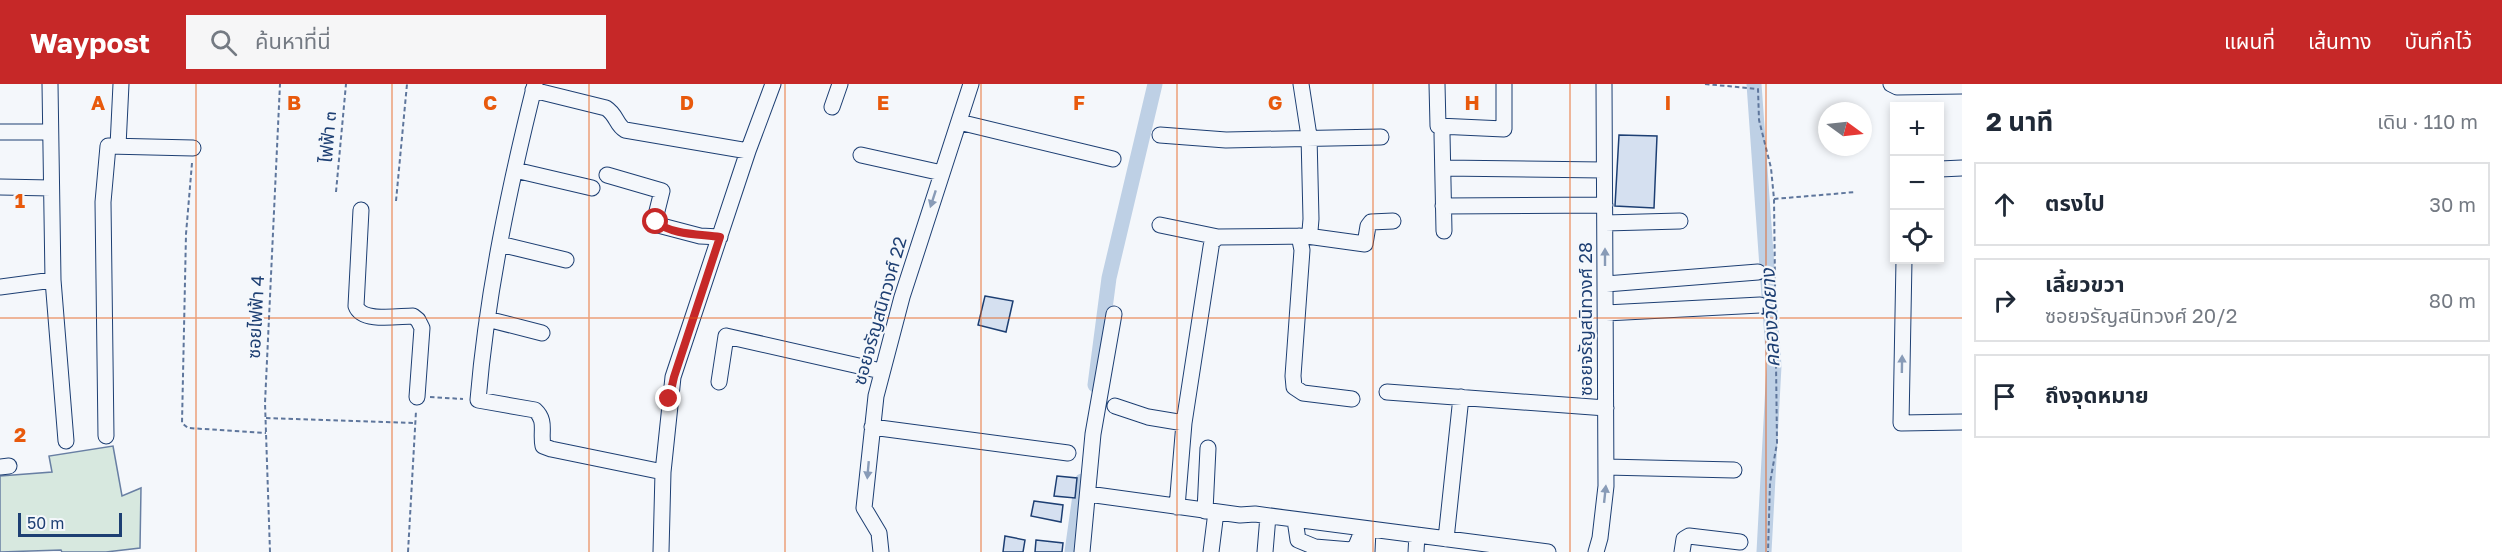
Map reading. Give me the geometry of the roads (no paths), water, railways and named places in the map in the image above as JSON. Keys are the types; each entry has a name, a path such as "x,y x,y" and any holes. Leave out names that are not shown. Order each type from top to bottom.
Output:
{"street":[{"path":"50,84 53,280 66,441"},
{"path":"118,146 121,84"},
{"path":"661,552 663,472 674,377 748,151 773,84"},
{"path":"832,107 840,84"},
{"name":"ซอยจรัญสนิทวงศ์ 22","path":"881,552 879,533 864,508 872,427 881,371 971,84"},
{"path":"1301,84 1309,140 1311,219 1310,231 1303,236"},
{"path":"1437,84 1438,126 1504,129 1504,84"},
{"name":"ซอยจรัญสนิทวงศ์ 28","path":"1596,552 1600,538 1606,467 1604,84"},
{"path":"1891,84 1897,87 1962,86"},
{"path":"663,472 543,446 543,423 541,416 535,410 478,400 487,319 500,244 534,87 606,108 613,113 619,127 625,130 748,151"},
{"path":"959,122 1113,159"},
{"path":"0,132 50,132"},
{"path":"1442,134 1444,231"},
{"path":"1160,135 1226,140 1381,137"},
{"path":"106,436 103,202 108,146 193,148"},
{"path":"861,155 942,173"},
{"path":"1443,168 1603,170"},
{"path":"1944,169 1962,168"},
{"path":"515,170 592,188"},
{"path":"606,176 662,191 655,219 658,225 700,236 720,237"},
{"path":"0,187 51,188"},
{"path":"1443,206 1605,205"},
{"path":"361,210 357,311 365,316 413,316 418,320 422,328 417,397"},
{"path":"1160,225 1218,237 1303,236 1365,244 1368,226 1371,222 1393,221"},
{"path":"1605,223 1680,221"},
{"path":"1303,236 1294,387 1302,393 1352,399"},
{"path":"1177,507 1184,423 1211,247 1212,242 1218,237"},
{"path":"500,244 566,260"},
{"path":"1905,264 1901,423 1962,422"},
{"path":"1606,284 1758,272"},
{"path":"0,287 53,280"},
{"path":"1606,313 1760,305"},
{"path":"1082,552 1099,394 1114,314"},
{"path":"487,319 543,333"},
{"path":"719,381 726,336 881,371"},
{"path":"1387,392 1606,408"},
{"path":"1446,539 1461,397"},
{"path":"1115,406 1148,417 1184,423"},
{"path":"872,427 1068,453"},
{"path":"1208,448 1211,552"},
{"path":"1606,467 1734,470"},
{"path":"1088,494 1211,512 1268,516 1548,552"},
{"path":"1265,552 1268,516"},
{"path":"1295,520 1298,540 1315,547 1351,550 1366,529"},
{"path":"1366,529 1367,552"},
{"path":"1416,552 1417,535"},
{"path":"1682,552 1684,538 1689,536 1740,542"}],"waterway":[{"path":"1095,385 1109,278 1155,84"},
{"name":"คลองวัดยาง","path":"1754,84 1774,366 1764,552"},
{"path":"1072,552 1082,481"}]}
